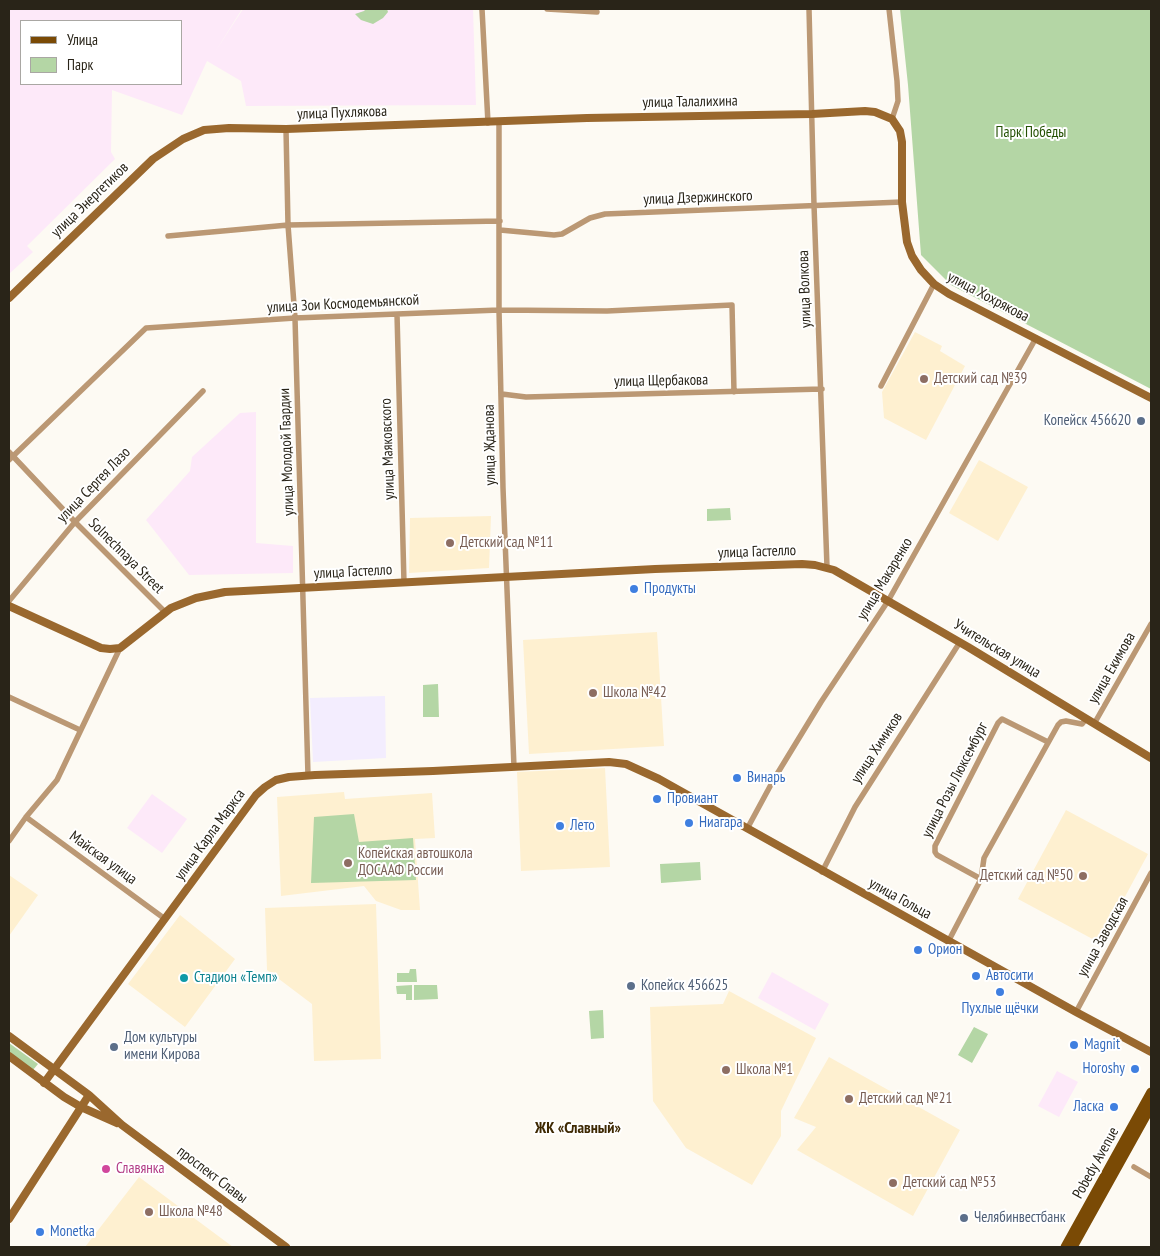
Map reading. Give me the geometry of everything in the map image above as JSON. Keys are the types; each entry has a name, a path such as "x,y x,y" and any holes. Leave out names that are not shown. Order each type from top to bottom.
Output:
{"main road":[{"name":"Pobedy Avenue","path":"1065,1247 1151,1092"},
{"name":"Pobedy Avenue","path":"1073,1247 1151,1108"}],"street":[{"path":"482,9 488,123"},
{"path":"547,9 597,12"},
{"name":"улица Волкова","path":"809,9 827,567"},
{"path":"889,9 898,101 892,119"},
{"name":"улица Талалихина","path":"488,123 587,118 812,114 866,111 892,119"},
{"name":"улица Хохрякова","path":"892,119 900,131 902,142 903,225 912,256 921,270 934,284 949,294 1151,398"},
{"name":"улица Жданова","path":"499,122 499,310 514,767"},
{"name":"улица Пухлякова","path":"198,132 222,128 286,129 488,123"},
{"name":"улица Молодой Гвардии","path":"286,129 288,225 296,318 308,776"},
{"name":"улица Энергетиков","path":"9,298 153,159 168,147 198,132"},
{"name":"улица Дзержинского","path":"500,230 554,235 562,234 590,218 604,214 902,202"},
{"path":"168,236 288,225 500,221"},
{"path":"881,386 934,284"},
{"name":"улица Зои Космодемьянской","path":"10,456 146,328 296,318 397,314 499,310 607,312 732,305 734,392"},
{"name":"улица Маяковского","path":"397,314 404,583"},
{"name":"улица Макаренко","path":"747,829 774,779 888,601 1036,338"},
{"name":"улица Щербакова","path":"502,394 526,397 822,390"},
{"name":"улица Сергея Лазо","path":"9,601 74,522 203,391"},
{"name":"Solnechnaya Street","path":"10,456 164,612"},
{"name":"улица Гастелло","path":"9,841 56,780 120,648 164,612 181,603 225,592 655,569 802,564 827,567"},
{"name":"Учительская улица","path":"827,567 960,642 1151,758"},
{"path":"9,606 101,648 120,648"},
{"name":"улица Екимова","path":"1094,724 1151,624"},
{"name":"улица Химиков","path":"822,872 855,807 960,642"},
{"path":"9,697 80,730"},
{"name":"улица Розы Люксембург","path":"981,879 938,855 935,852 935,846 998,723 1002,719 1048,742"},
{"path":"948,942 981,879 984,858 1058,725 1061,722 1082,724 1086,719"},
{"name":"улица Карла Маркса","path":"44,1083 264,786 276,780 289,777 308,776 616,762 637,768"},
{"name":"улица Гольца","path":"637,768 948,942 1151,1052"},
{"name":"Майская улица","path":"26,817 165,919"},
{"name":"улица Заводская","path":"1076,1012 1151,873"},
{"name":"проспект Славы","path":"9,1036 106,1108 122,1125 286,1247"},
{"name":"проспект Славы","path":"9,1056 44,1083 81,1107 122,1125"},
{"path":"9,1219 89,1095"},
{"path":"1134,1167 1151,1177"}],"shaded area":[{"path":"9,9 242,9 215,52 243,9 473,9 476,105 246,106 241,81 207,61 182,115 112,90 111,152 115,159 27,246 33,252 9,274"},
{"name":"Детский сад №39","path":"915,332 942,346 940,351 965,366 926,440 884,418 882,392"},
{"path":"256,412 256,543 293,546 293,573 189,575 146,520 190,471 192,457 240,413"},
{"path":"979,460 1028,487 998,541 949,513"},
{"name":"Детский сад №11","path":"491,516 489,568 409,573 410,518"},
{"name":"Школа №42","path":"657,632 664,746 529,754 523,640"},
{"path":"385,696 386,758 313,762 310,698"},
{"path":"605,768 610,867 521,871 517,772"},
{"name":"Копейская автошкола ДОСААФ России","path":"344,792 345,799 432,793 435,838 415,839 420,910 401,910 376,901 364,886 281,896 277,797"},
{"path":"152,794 187,819 162,853 127,828"},
{"name":"Детский сад №50","path":"1066,810 1148,854 1100,943 1018,899"},
{"path":"9,875 38,895 9,936"},
{"path":"376,904 381,1059 314,1061 312,1004 267,970 265,908"},
{"path":"180,915 235,959 185,1027 128,984"},
{"path":"772,972 829,1004 815,1030 758,998"},
{"name":"Школа №1","path":"729,991 816,1038 781,1111 781,1136 752,1185 686,1148 653,1101 650,1007 723,1004"},
{"name":"Детский сад №53","path":"829,1057 960,1130 913,1216 797,1150 816,1127 794,1118"},
{"path":"1057,1071 1078,1082 1059,1117 1038,1106"},
{"name":"Школа №48","path":"139,1177 233,1247 85,1247"}],"green space":[{"path":"366,9 387,9 388,12 383,18 373,24 361,20 355,14"},
{"name":"Парк Победы","path":"900,9 1151,9 1151,389 951,285 921,255 908,85"},
{"path":"730,508 731,520 707,521 707,509"},
{"path":"438,684 439,717 423,717 423,685"},
{"path":"354,814 359,842 413,838 416,880 311,883 314,817"},
{"path":"700,862 701,880 661,883 660,864"},
{"path":"410,969 416,969 417,982 397,982 397,973 409,973"},
{"path":"412,985 412,1000 406,1000 406,994 397,994 396,986"},
{"path":"414,985 437,985 438,999 414,1000"},
{"path":"603,1010 604,1038 591,1039 589,1011"},
{"path":"974,1027 988,1034 972,1063 958,1055"},
{"path":"9,1043 38,1064 33,1070 9,1053"}],"place":[{"name":"Детский сад №39","path":"924,379"},
{"name":"Копейск 456620","path":"1141,421"},
{"name":"Детский сад №11","path":"450,543"},
{"name":"Продукты","path":"634,589"},
{"name":"Школа №42","path":"593,693"},
{"name":"Винарь","path":"737,778"},
{"name":"Провиант","path":"657,799"},
{"name":"Ниагара","path":"689,823"},
{"name":"Лето","path":"560,826"},
{"name":"Копейская автошкола ДОСААФ России","path":"348,863"},
{"name":"Детский сад №50","path":"1083,876"},
{"name":"Орион","path":"918,950"},
{"name":"Автосити","path":"976,976"},
{"name":"Стадион «Темп»","path":"184,978"},
{"name":"Копейск 456625","path":"631,986"},
{"name":"Пухлые щёчки","path":"1000,992"},
{"name":"Magnit","path":"1074,1045"},
{"name":"Дом культуры имени Кирова","path":"114,1047"},
{"name":"Horoshy","path":"1135,1069"},
{"name":"Школа №1","path":"726,1070"},
{"name":"Детский сад №21","path":"849,1099"},
{"name":"Ласка","path":"1114,1107"},
{"name":"Славянка","path":"106,1169"},
{"name":"Детский сад №53","path":"893,1183"},
{"name":"Школа №48","path":"149,1212"},
{"name":"Челябинвестбанк","path":"964,1218"},
{"name":"Monetka","path":"40,1232"}],"district":[{"name":"ЖК «Славный»","path":"578,1128"}]}
